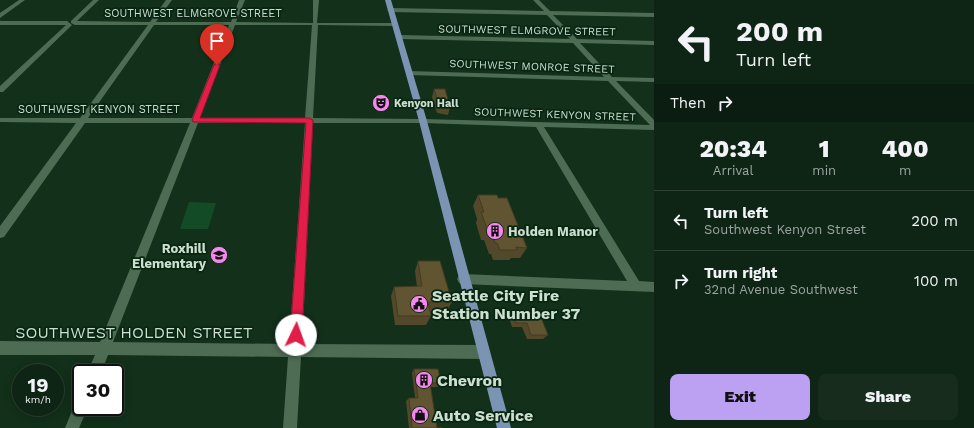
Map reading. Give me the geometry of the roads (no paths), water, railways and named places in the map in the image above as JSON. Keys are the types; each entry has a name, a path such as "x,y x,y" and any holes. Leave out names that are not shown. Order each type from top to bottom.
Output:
{"main road":[{"path":"389,5 423,121 463,279 504,428"}],"street":[{"path":"0,16 22,0"},
{"path":"0,90 96,0"},
{"path":"0,234 169,0"},
{"path":"98,364 196,120 242,0"},
{"path":"290,428 316,0"},
{"path":"536,0 654,127"},
{"path":"389,5 548,13 654,15"},
{"name":"SOUTHWEST ELMGROVE STREET","path":"0,23 394,24"},
{"name":"SOUTHWEST ELMGROVE STREET","path":"399,37 654,43"},
{"name":"SOUTHWEST MONROE STREET","path":"409,73 654,80"},
{"name":"SOUTHWEST KENYON STREET","path":"0,120 423,121 654,127"},
{"path":"539,125 636,286"},
{"path":"463,279 654,287"},
{"name":"SOUTHWEST HOLDEN STREET","path":"0,348 483,352"},
{"path":"72,428 77,416"}],"place":[{"name":"Kenyon Hall","path":"381,103"},
{"name":"Holden Manor","path":"495,231"},
{"name":"Roxhill Elementary","path":"219,255"},
{"name":"Seattle City Fire Station Number 37","path":"419,304"},
{"name":"Chevron","path":"424,380"},
{"name":"Auto Service","path":"420,415"}]}
